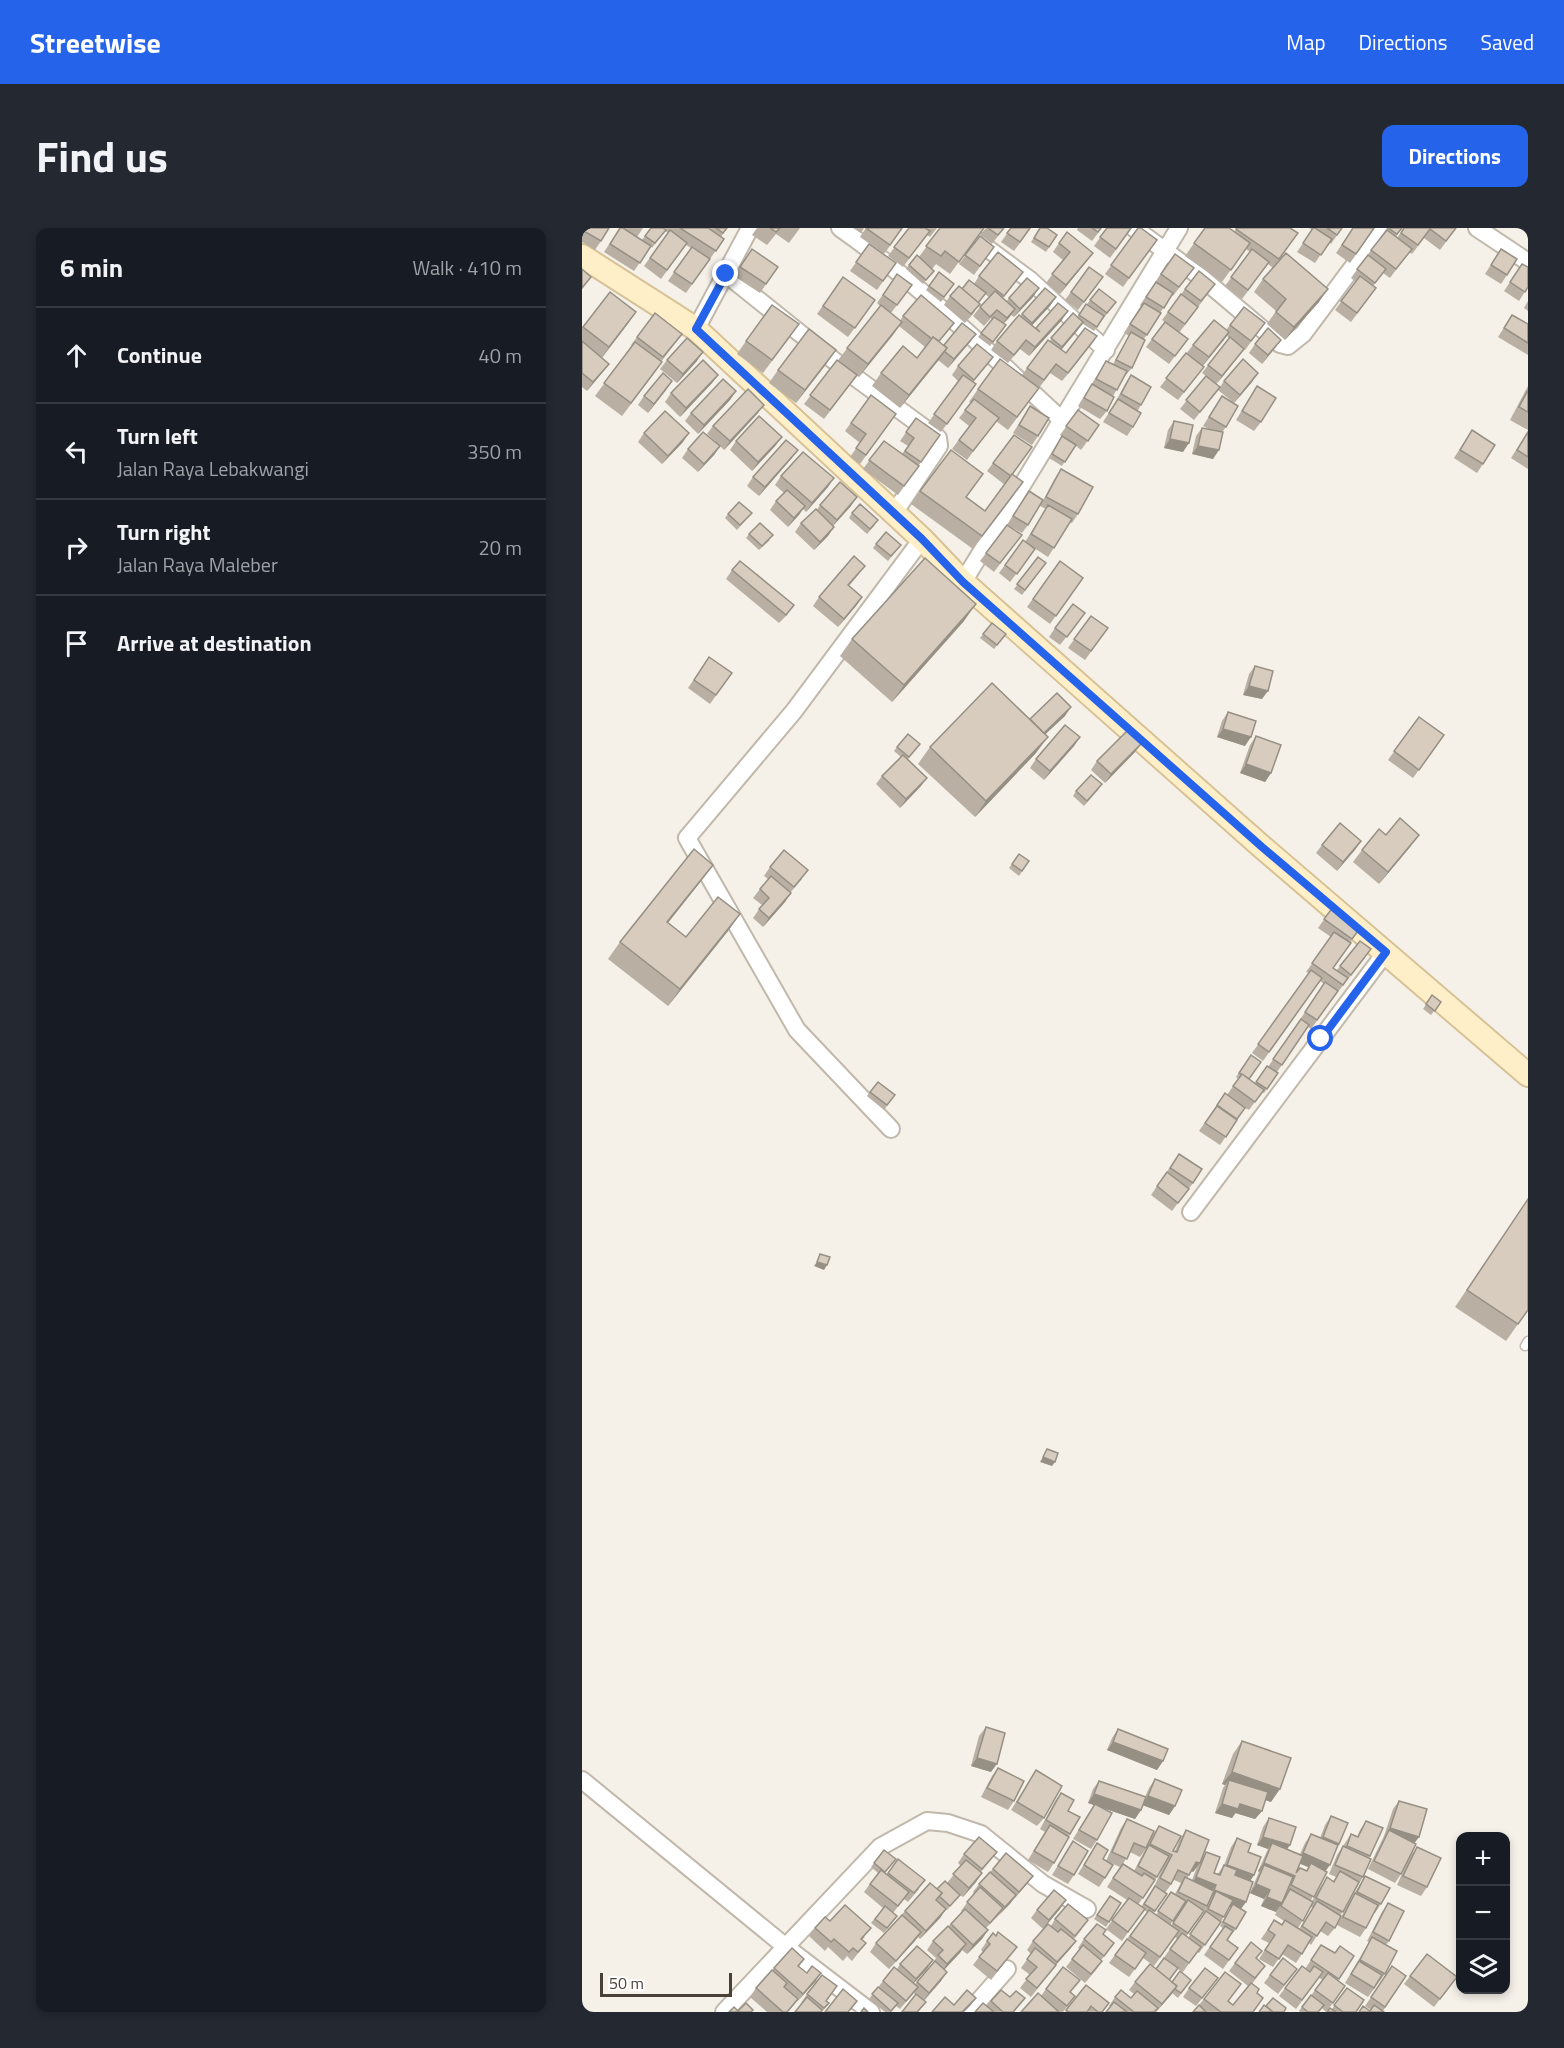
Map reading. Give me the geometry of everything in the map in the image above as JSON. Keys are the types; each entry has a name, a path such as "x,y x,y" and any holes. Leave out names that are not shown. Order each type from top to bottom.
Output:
{"main road":[{"path":"582,256 696,329 922,539 963,582 1262,847 1528,1075"}],"street":[{"path":"696,329 750,228"},
{"path":"840,228 893,268 1063,421"},
{"path":"960,228 1030,280 1106,351"},
{"path":"1134,228 1166,251 1280,344 1288,346 1303,334 1382,228"},
{"path":"963,582 1179,228"},
{"path":"1478,228 1528,262"},
{"path":"726,274 852,375 938,438 939,446 894,513"},
{"path":"891,1129 796,1030 748,942 692,849 691,832 794,711 922,539"},
{"path":"1191,1212 1386,952"},
{"path":"582,1780 786,1947 871,2012"},
{"path":"724,2012 880,1847 927,1821 948,1823 981,1834 1043,1884 1088,1909"},
{"path":"969,2012 1007,1969"}],"building":[{"path":"582,228 609,228 601,241"},
{"path":"620,228 651,246 640,263 610,244"},
{"path":"651,228 666,230 655,243 645,236"},
{"path":"680,228 708,228 724,239 716,251"},
{"path":"716,228 727,228 723,233"},
{"path":"866,228 902,228 890,245"},
{"path":"909,228 925,228 930,231 909,258 894,247"},
{"path":"940,228 984,228 959,262 945,251 941,256 926,246"},
{"path":"988,228 1004,228 998,235"},
{"path":"1011,228 1030,228 1020,242 1007,233"},
{"path":"1040,228 1047,228 1057,235 1049,247 1034,238"},
{"path":"1107,228 1131,228 1116,249 1100,237"},
{"path":"1138,228 1157,240 1129,278 1111,265"},
{"path":"1205,228 1229,228 1250,243 1231,270 1194,243"},
{"path":"1237,228 1290,228 1298,233 1279,259"},
{"path":"1313,228 1332,239 1321,255 1303,243"},
{"path":"1327,228 1342,228 1337,235"},
{"path":"1353,228 1374,228 1356,254 1342,245"},
{"path":"1388,228 1402,228 1397,234"},
{"path":"1404,228 1456,228 1446,241 1430,229 1418,245 1401,233"},
{"path":"670,230 687,243 667,270 650,258"},
{"path":"1387,230 1412,249 1396,269 1371,250"},
{"path":"1067,232 1093,253 1066,285 1052,274 1070,252 1059,243"},
{"path":"980,236 994,247 980,266 965,255"},
{"path":"869,244 896,263 883,281 856,262"},
{"path":"692,247 710,259 692,284 674,272"},
{"path":"752,249 778,267 766,284 740,267"},
{"path":"1252,249 1269,262 1248,290 1231,277"},
{"path":"1501,249 1517,259 1507,275 1491,265"},
{"path":"998,252 1023,272 1004,296 979,276"},
{"path":"1286,253 1328,289 1294,327 1276,312 1286,299 1263,279"},
{"path":"1175,254 1194,268 1179,287 1161,274"},
{"path":"917,255 934,271 926,280 909,265"},
{"path":"1368,255 1386,269 1375,283 1357,269"},
{"path":"1522,264 1528,267 1528,287 1525,292 1510,282"},
{"path":"1089,267 1103,277 1084,302 1071,292"},
{"path":"582,269 591,277 582,288"},
{"path":"1199,271 1215,284 1201,301 1185,289"},
{"path":"939,272 954,284 944,297 929,286"},
{"path":"897,274 912,285 897,305 883,295"},
{"path":"1360,276 1376,288 1357,313 1341,301"},
{"path":"843,277 875,300 855,328 823,306"},
{"path":"1027,278 1039,288 1020,309 1009,298"},
{"path":"969,280 986,293 978,303 962,289"},
{"path":"1156,282 1173,293 1164,308 1146,297"},
{"path":"959,286 980,304 971,314 950,296"},
{"path":"1045,288 1056,297 1032,323 1022,314"},
{"path":"1099,289 1116,302 1107,313 1090,300"},
{"path":"995,291 1015,309 1007,318 997,310 990,317 980,307"},
{"path":"610,292 636,312 609,347 583,327"},
{"path":"1181,294 1198,307 1185,324 1168,312"},
{"path":"921,295 954,323 939,341 933,337 932,339 903,316"},
{"path":"1058,303 1068,311 1035,347 1026,340 1014,355 997,341 1019,315 1040,332 1036,328"},
{"path":"1144,303 1161,313 1147,335 1130,324"},
{"path":"1086,304 1104,316 1097,327 1079,315"},
{"path":"772,305 799,324 772,360 746,341"},
{"path":"881,305 902,322 868,364 847,348"},
{"path":"1244,307 1265,323 1251,341 1230,325"},
{"path":"655,313 682,334 663,357 637,337"},
{"path":"1073,313 1083,322 1062,347 1051,338"},
{"path":"1512,315 1528,324 1528,343 1504,328"},
{"path":"994,317 1006,325 993,342 981,333"},
{"path":"1214,320 1229,332 1209,357 1193,345"},
{"path":"1165,322 1188,339 1175,356 1152,339"},
{"path":"962,323 976,334 954,359 944,351 947,348 944,345"},
{"path":"1085,328 1097,336 1068,373 1056,364 1044,380 1027,368 1048,340 1066,353"},
{"path":"1268,328 1281,340 1268,355 1255,344"},
{"path":"809,329 836,350 805,390 778,370"},
{"path":"1131,332 1145,340 1132,368 1116,360"},
{"path":"933,337 947,348 909,395 881,373 903,346 917,358"},
{"path":"1230,337 1244,349 1222,376 1208,365"},
{"path":"687,338 703,352 683,374 667,360"},
{"path":"582,341 609,364 593,382 582,373"},
{"path":"635,342 662,362 631,403 604,383"},
{"path":"977,344 993,357 974,380 958,366"},
{"path":"1186,353 1204,367 1184,392 1166,378"},
{"path":"1000,359 1039,388 1017,417 978,389"},
{"path":"1243,359 1258,373 1240,395 1224,381"},
{"path":"703,360 718,375 686,408 671,393"},
{"path":"837,360 857,375 830,410 810,395"},
{"path":"1106,361 1127,371 1117,390 1096,379"},
{"path":"663,373 672,381 654,404 644,396"},
{"path":"963,375 976,384 947,424 934,414"},
{"path":"1131,375 1151,387 1141,405 1121,394"},
{"path":"1206,376 1220,387 1200,412 1186,400"},
{"path":"723,379 736,391 704,425 691,413"},
{"path":"1092,384 1114,397 1107,411 1084,398"},
{"path":"1257,386 1276,398 1261,422 1242,411"},
{"path":"748,389 764,405 730,441 713,426"},
{"path":"1528,390 1528,412 1519,407"},
{"path":"871,395 896,414 866,455 856,448 866,434 851,423"},
{"path":"1222,396 1238,406 1226,427 1209,417"},
{"path":"974,399 999,418 973,451 959,440 976,418 965,410"},
{"path":"1118,399 1141,413 1133,427 1109,413"},
{"path":"1030,406 1049,418 1038,436 1019,425"},
{"path":"1078,410 1099,425 1088,441 1066,426"},
{"path":"665,411 689,433 668,456 644,433"},
{"path":"759,416 782,437 758,462 736,441"},
{"path":"916,418 940,435 921,462 905,451 914,438 906,432"},
{"path":"1174,421 1193,425 1189,443 1170,439"},
{"path":"1202,428 1223,432 1219,450 1198,446"},
{"path":"1472,430 1495,445 1483,464 1460,450"},
{"path":"703,432 720,446 704,464 688,449"},
{"path":"1528,432 1528,457 1517,450"},
{"path":"1014,435 1032,447 1011,476 993,463"},
{"path":"1062,436 1076,445 1065,462 1052,454"},
{"path":"786,440 798,450 765,487 753,477"},
{"path":"884,441 919,466 904,486 869,460"},
{"path":"951,450 983,474 966,497 985,511 1012,474 1023,482 982,536 920,491"},
{"path":"803,452 834,478 812,503 781,476"},
{"path":"1061,469 1093,487 1078,514 1046,497"},
{"path":"840,482 857,497 837,520 820,505"},
{"path":"787,490 805,506 794,518 776,501"},
{"path":"1029,491 1043,500 1028,525 1013,516"},
{"path":"739,502 752,513 740,525 728,514"},
{"path":"860,504 878,520 870,529 852,513"},
{"path":"1048,505 1072,519 1054,548 1031,534"},
{"path":"816,509 834,527 820,542 801,523"},
{"path":"760,523 773,535 762,546 749,534"},
{"path":"1007,525 1022,535 1000,563 986,553"},
{"path":"886,532 901,545 891,556 876,544"},
{"path":"1023,540 1035,549 1017,574 1005,565"},
{"path":"854,556 865,566 848,585 862,597 844,619 819,597"},
{"path":"1038,557 1046,563 1025,590 1017,584"},
{"path":"925,558 976,604 904,685 852,639"},
{"path":"740,561 794,605 786,615 732,570"},
{"path":"1060,561 1083,578 1056,616 1033,599"},
{"path":"1073,604 1085,613 1067,637 1055,628"},
{"path":"1091,616 1108,628 1091,651 1074,639"},
{"path":"992,623 1006,634 997,645 983,634"},
{"path":"709,657 732,673 716,695 694,680"},
{"path":"1255,666 1273,671 1268,691 1249,686"},
{"path":"992,683 1048,737 986,801 930,747"},
{"path":"1057,693 1071,707 1044,733 1030,719"},
{"path":"1228,712 1256,721 1251,737 1223,729"},
{"path":"1419,717 1444,735 1419,770 1394,751"},
{"path":"1065,725 1080,737 1050,771 1036,759"},
{"path":"1128,730 1142,743 1111,774 1097,761"},
{"path":"908,734 920,744 909,757 897,747"},
{"path":"1256,736 1281,745 1271,773 1246,764"},
{"path":"903,755 927,778 906,799 882,776"},
{"path":"1091,775 1102,784 1087,801 1076,791"},
{"path":"1400,818 1419,835 1388,872 1362,850 1379,829 1386,835"},
{"path":"1340,823 1361,841 1343,862 1322,845"},
{"path":"694,849 713,865 667,922 686,937 718,897 740,914 680,989 620,942"},
{"path":"784,850 808,870 794,887 770,867"},
{"path":"1019,854 1029,861 1022,871 1012,864"},
{"path":"771,876 791,893 769,918 759,909 769,898 760,889"},
{"path":"1333,907 1361,927 1352,939 1324,919"},
{"path":"1334,932 1351,943 1333,968 1348,978 1343,985 1312,963"},
{"path":"1360,941 1371,949 1351,975 1340,966"},
{"path":"1311,970 1322,978 1269,1052 1258,1044"},
{"path":"1325,982 1338,991 1317,1020 1305,1012"},
{"path":"1432,995 1441,1002 1435,1011 1426,1004"},
{"path":"1301,1019 1309,1025 1282,1065 1273,1059"},
{"path":"1251,1055 1261,1062 1249,1079 1239,1073"},
{"path":"1267,1066 1278,1073 1267,1089 1256,1082"},
{"path":"1242,1074 1264,1090 1255,1102 1233,1086"},
{"path":"878,1082 895,1095 887,1105 870,1092"},
{"path":"1225,1093 1245,1108 1237,1119 1217,1105"},
{"path":"1217,1106 1237,1120 1226,1137 1205,1123"},
{"path":"1179,1154 1202,1169 1193,1183 1170,1168"},
{"path":"1167,1172 1189,1189 1178,1203 1157,1186"},
{"path":"1528,1199 1528,1310 1518,1324 1467,1290"},
{"path":"820,1254 830,1257 827,1265 817,1262"},
{"path":"1047,1449 1058,1453 1055,1462 1043,1457"},
{"path":"986,1727 1005,1733 997,1764 977,1758"},
{"path":"1118,1729 1168,1749 1163,1761 1113,1742"},
{"path":"1242,1741 1291,1758 1280,1789 1232,1772"},
{"path":"998,1768 1024,1781 1014,1801 987,1788"},
{"path":"1036,1770 1062,1786 1044,1818 1017,1802"},
{"path":"1155,1779 1182,1790 1175,1806 1148,1796"},
{"path":"1229,1780 1268,1792 1262,1811 1240,1804 1238,1809 1222,1804"},
{"path":"1099,1781 1146,1797 1141,1810 1094,1794"},
{"path":"1061,1793 1074,1800 1068,1811 1080,1817 1070,1834 1046,1820"},
{"path":"1399,1801 1427,1809 1419,1837 1390,1828"},
{"path":"1095,1804 1112,1813 1097,1840 1079,1830"},
{"path":"1331,1816 1348,1823 1339,1844 1323,1837"},
{"path":"1269,1818 1296,1827 1290,1845 1263,1837"},
{"path":"1127,1819 1154,1831 1146,1848 1134,1843 1127,1859 1112,1852"},
{"path":"1366,1821 1383,1828 1370,1856 1347,1846 1351,1834 1358,1837"},
{"path":"1050,1825 1069,1837 1054,1863 1034,1851"},
{"path":"1159,1826 1181,1836 1173,1851 1177,1852 1186,1830 1209,1840 1200,1863 1196,1862 1189,1875 1178,1870 1171,1884 1160,1878 1172,1855 1150,1844"},
{"path":"1389,1830 1416,1844 1401,1874 1374,1861"},
{"path":"1311,1834 1338,1845 1330,1865 1303,1853"},
{"path":"979,1837 997,1852 982,1869 964,1854"},
{"path":"1237,1838 1251,1844 1248,1852 1261,1857 1254,1875 1227,1865"},
{"path":"1073,1841 1088,1851 1074,1875 1058,1866"},
{"path":"1097,1843 1108,1850 1103,1859 1113,1865 1105,1878 1084,1865"},
{"path":"1272,1843 1303,1856 1296,1873 1300,1868 1307,1871 1311,1863 1327,1872 1314,1897 1291,1885 1295,1876 1264,1863"},
{"path":"1149,1845 1169,1856 1157,1877 1138,1866"},
{"path":"1343,1846 1371,1859 1363,1877 1335,1865"},
{"path":"1417,1847 1441,1858 1427,1887 1403,1876"},
{"path":"884,1850 896,1859 885,1872 874,1863"},
{"path":"1206,1852 1220,1857 1214,1873 1220,1875 1224,1865 1237,1870 1235,1875 1253,1882 1246,1902 1214,1890 1216,1885 1196,1877"},
{"path":"1006,1853 1033,1876 1019,1892 993,1869"},
{"path":"898,1859 925,1880 914,1893 888,1873"},
{"path":"966,1860 982,1873 969,1888 953,1874"},
{"path":"1123,1864 1142,1876 1144,1873 1155,1880 1143,1898 1113,1878"},
{"path":"1264,1865 1293,1877 1282,1903 1267,1897 1270,1890 1256,1884"},
{"path":"881,1870 909,1892 898,1906 870,1884"},
{"path":"1340,1871 1359,1882 1343,1912 1316,1898 1327,1877 1334,1882"},
{"path":"990,1872 1016,1895 1005,1907 979,1884"},
{"path":"1365,1876 1390,1888 1381,1904 1357,1892"},
{"path":"1185,1877 1214,1891 1207,1906 1178,1892"},
{"path":"945,1881 960,1895 950,1906 939,1896 942,1893 937,1889"},
{"path":"930,1883 942,1893 936,1900 946,1909 926,1931 905,1911"},
{"path":"1155,1886 1167,1894 1155,1911 1144,1904"},
{"path":"980,1887 1003,1908 990,1923 967,1902"},
{"path":"1290,1889 1313,1902 1303,1921 1281,1906"},
{"path":"1054,1890 1066,1900 1049,1920 1037,1910"},
{"path":"1216,1891 1233,1900 1224,1917 1208,1909"},
{"path":"1171,1892 1186,1901 1173,1921 1158,1911"},
{"path":"1355,1893 1378,1905 1366,1928 1343,1917"},
{"path":"1110,1896 1121,1903 1109,1922 1097,1915"},
{"path":"1129,1898 1145,1909 1128,1932 1112,1920"},
{"path":"1188,1900 1204,1911 1188,1933 1173,1923"},
{"path":"1317,1901 1341,1916 1335,1928 1326,1922 1317,1936 1302,1926"},
{"path":"1388,1903 1404,1911 1389,1941 1373,1932"},
{"path":"1068,1904 1088,1920 1075,1936 1055,1919"},
{"path":"1233,1904 1246,1912 1236,1929 1223,1922"},
{"path":"845,1905 871,1928 861,1939 866,1943 858,1952 853,1948 849,1952 834,1939 831,1942 815,1928 825,1917 830,1921"},
{"path":"885,1906 897,1916 887,1928 875,1919"},
{"path":"965,1909 988,1930 973,1945 951,1924"},
{"path":"1149,1910 1179,1931 1160,1957 1130,1936"},
{"path":"1206,1911 1221,1922 1205,1945 1190,1934"},
{"path":"902,1915 921,1932 896,1961 876,1943"},
{"path":"1274,1920 1282,1925 1285,1920 1312,1937 1302,1954 1288,1945 1279,1959 1265,1950 1275,1935 1268,1930"},
{"path":"1048,1924 1058,1932 1061,1929 1076,1941 1057,1962 1033,1941"},
{"path":"1097,1924 1106,1930 1103,1934 1114,1943 1104,1956 1084,1939"},
{"path":"948,1926 966,1944 947,1964 938,1955 943,1950 933,1941"},
{"path":"1225,1926 1233,1931 1227,1940 1238,1948 1229,1960 1210,1947"},
{"path":"998,1932 1017,1947 997,1971 979,1957 990,1944 987,1941 993,1933 996,1936"},
{"path":"1182,1933 1201,1947 1189,1963 1170,1949"},
{"path":"1372,1937 1397,1951 1385,1974 1360,1960"},
{"path":"1127,1939 1146,1953 1135,1969 1115,1955"},
{"path":"1251,1942 1262,1951 1256,1958 1265,1966 1255,1978 1235,1963"},
{"path":"1083,1945 1102,1961 1091,1974 1072,1959"},
{"path":"1321,1945 1335,1953 1340,1946 1354,1956 1339,1979 1311,1960"},
{"path":"917,1946 933,1960 916,1979 900,1964"},
{"path":"792,1948 804,1959 798,1966 807,1973 812,1966 821,1973 803,1994 774,1968"},
{"path":"1035,1948 1056,1965 1037,1988 1026,1979 1037,1967 1027,1959"},
{"path":"1427,1954 1456,1978 1440,1999 1410,1976"},
{"path":"1164,1958 1178,1968 1169,1980 1156,1969"},
{"path":"1283,1958 1297,1969 1284,1985 1270,1975"},
{"path":"935,1961 947,1972 929,1993 917,1982"},
{"path":"1359,1961 1382,1975 1374,1988 1351,1974"},
{"path":"1150,1964 1177,1986 1162,2004 1135,1982"},
{"path":"1302,1966 1310,1972 1314,1966 1323,1972 1302,2000 1285,1988"},
{"path":"1392,1966 1406,1976 1385,2007 1371,1997"},
{"path":"894,1967 918,1987 906,2001 883,1981"},
{"path":"1063,1967 1080,1980 1070,1992 1075,1996 1067,2006 1046,1989"},
{"path":"1205,1968 1218,1978 1202,1998 1189,1988"},
{"path":"772,1970 787,1983 784,1987 798,1999 787,2012 783,2012 756,1988"},
{"path":"1180,1971 1191,1980 1181,1993 1175,1989 1177,1986 1172,1982"},
{"path":"1225,1972 1241,1984 1228,2001 1233,2005 1251,1983 1259,1989 1257,1993 1263,1998 1253,2012 1221,2012 1204,1999"},
{"path":"1328,1973 1345,1986 1333,2003 1315,1990"},
{"path":"822,1975 837,1986 826,2001 829,2003 824,2008 807,1994"},
{"path":"1086,1985 1109,2003 1102,2012 1098,2012 1091,2006 1087,2012 1066,2010"},
{"path":"878,1987 898,2003 891,2011 872,1994"},
{"path":"1347,1988 1364,2000 1356,2012 1343,2012 1334,2005"},
{"path":"843,1989 857,2001 848,2012 825,2012"},
{"path":"967,1990 976,1998 962,2012 932,2012 945,1997 954,2005"},
{"path":"1001,1990 1010,1997 1016,1991 1025,1998 1013,2012 1003,2012 991,2001"},
{"path":"1121,1990 1131,1998 1137,1991 1158,2008 1154,2012 1134,2012 1115,1997"},
{"path":"1038,1993 1059,2012 1021,2012"},
{"path":"916,1994 926,2002 917,2012 902,2012"},
{"path":"1311,1995 1324,2005 1318,2012 1308,2012 1302,2007"},
{"path":"807,1997 822,2010 821,2012 795,2012"},
{"path":"1273,1998 1286,2008 1284,2012 1273,2012 1266,2006"},
{"path":"1114,2002 1127,2012 1106,2012"},
{"path":"746,2003 753,2010 739,2012 738,2011"},
{"path":"983,2003 994,2012 975,2012"},
{"path":"1199,2005 1206,2012 1193,2012"},
{"path":"1264,2005 1273,2012 1259,2012"},
{"path":"1374,2005 1384,2012 1359,2012 1363,2006 1370,2011"},
{"path":"734,2007 739,2012 729,2012"}],"route":[{"path":"726,274 696,329 922,539 963,582 1262,847 1386,952 1321,1039"}]}
